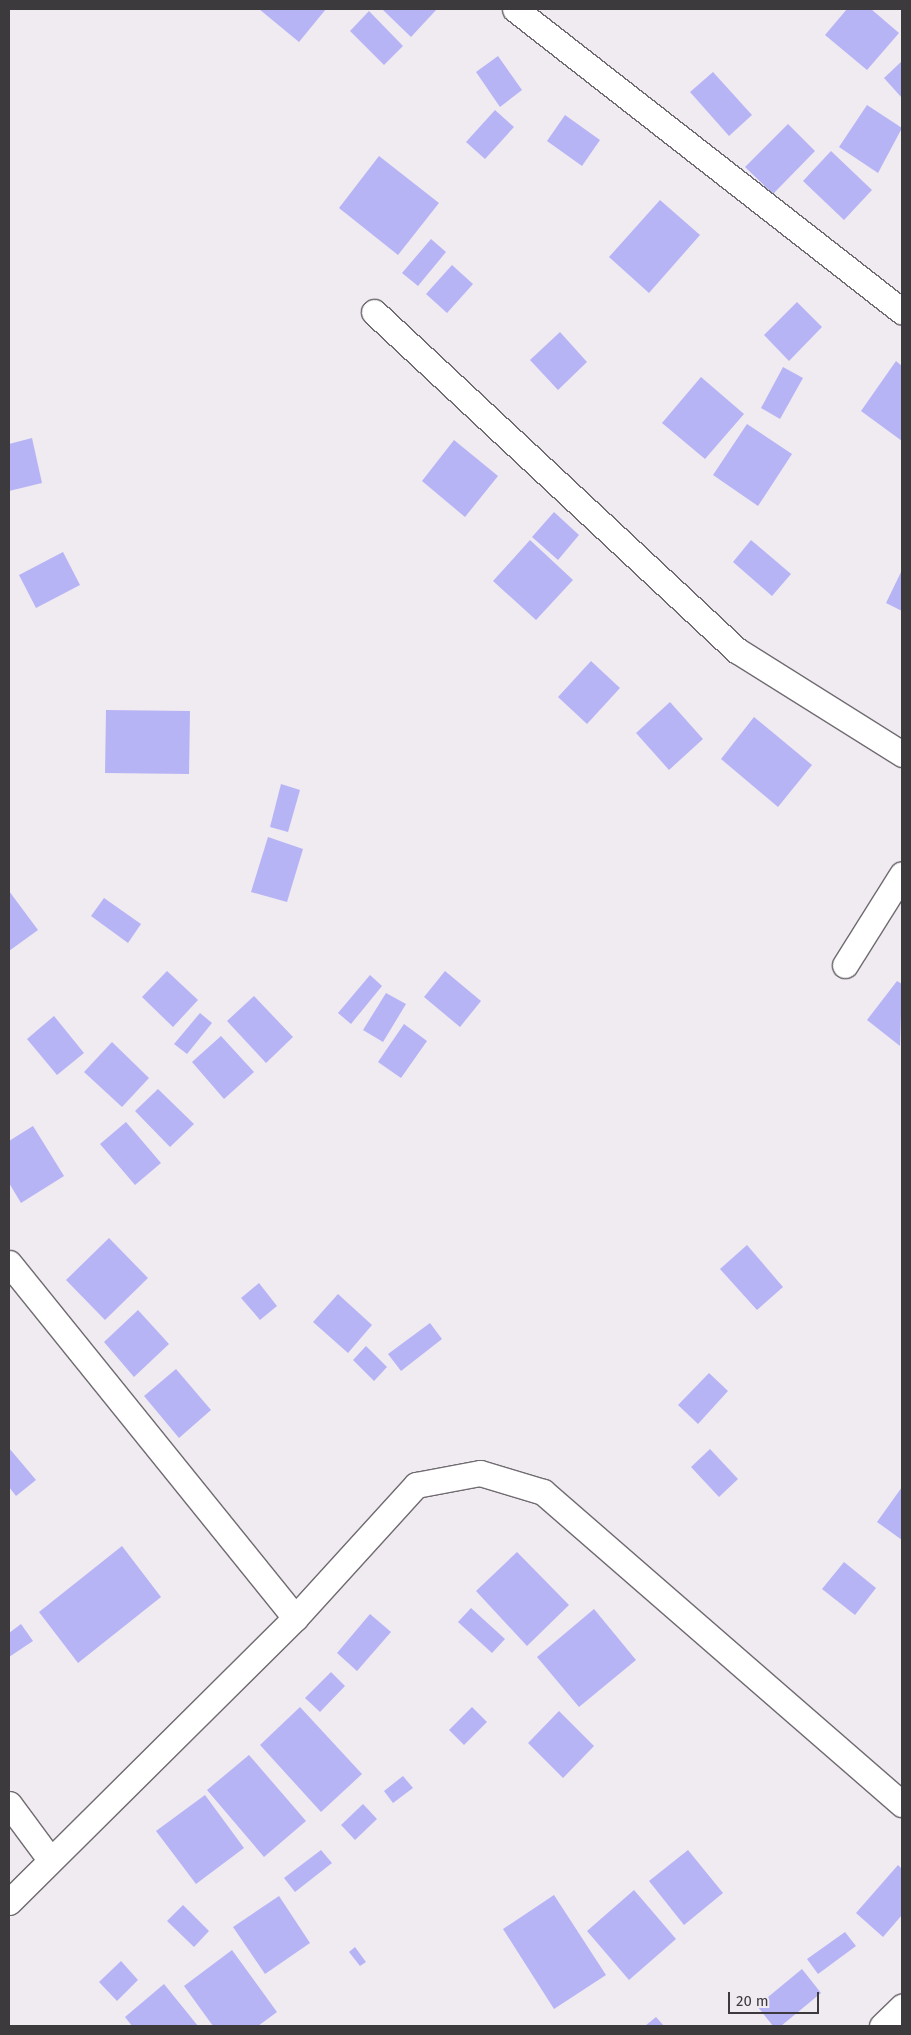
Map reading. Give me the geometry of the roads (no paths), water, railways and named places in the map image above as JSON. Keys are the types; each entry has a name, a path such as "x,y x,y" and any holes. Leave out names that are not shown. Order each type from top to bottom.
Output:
{"street":[{"path":"514,9 902,311"},
{"path":"374,312 738,651 902,754"},
{"path":"845,965 902,874"},
{"path":"9,1263 295,1618"},
{"path":"9,1902 49,1858 295,1618 416,1485 480,1474 543,1492 902,1804"},
{"path":"9,1804 49,1858"},
{"path":"882,2026 902,2007"}]}
